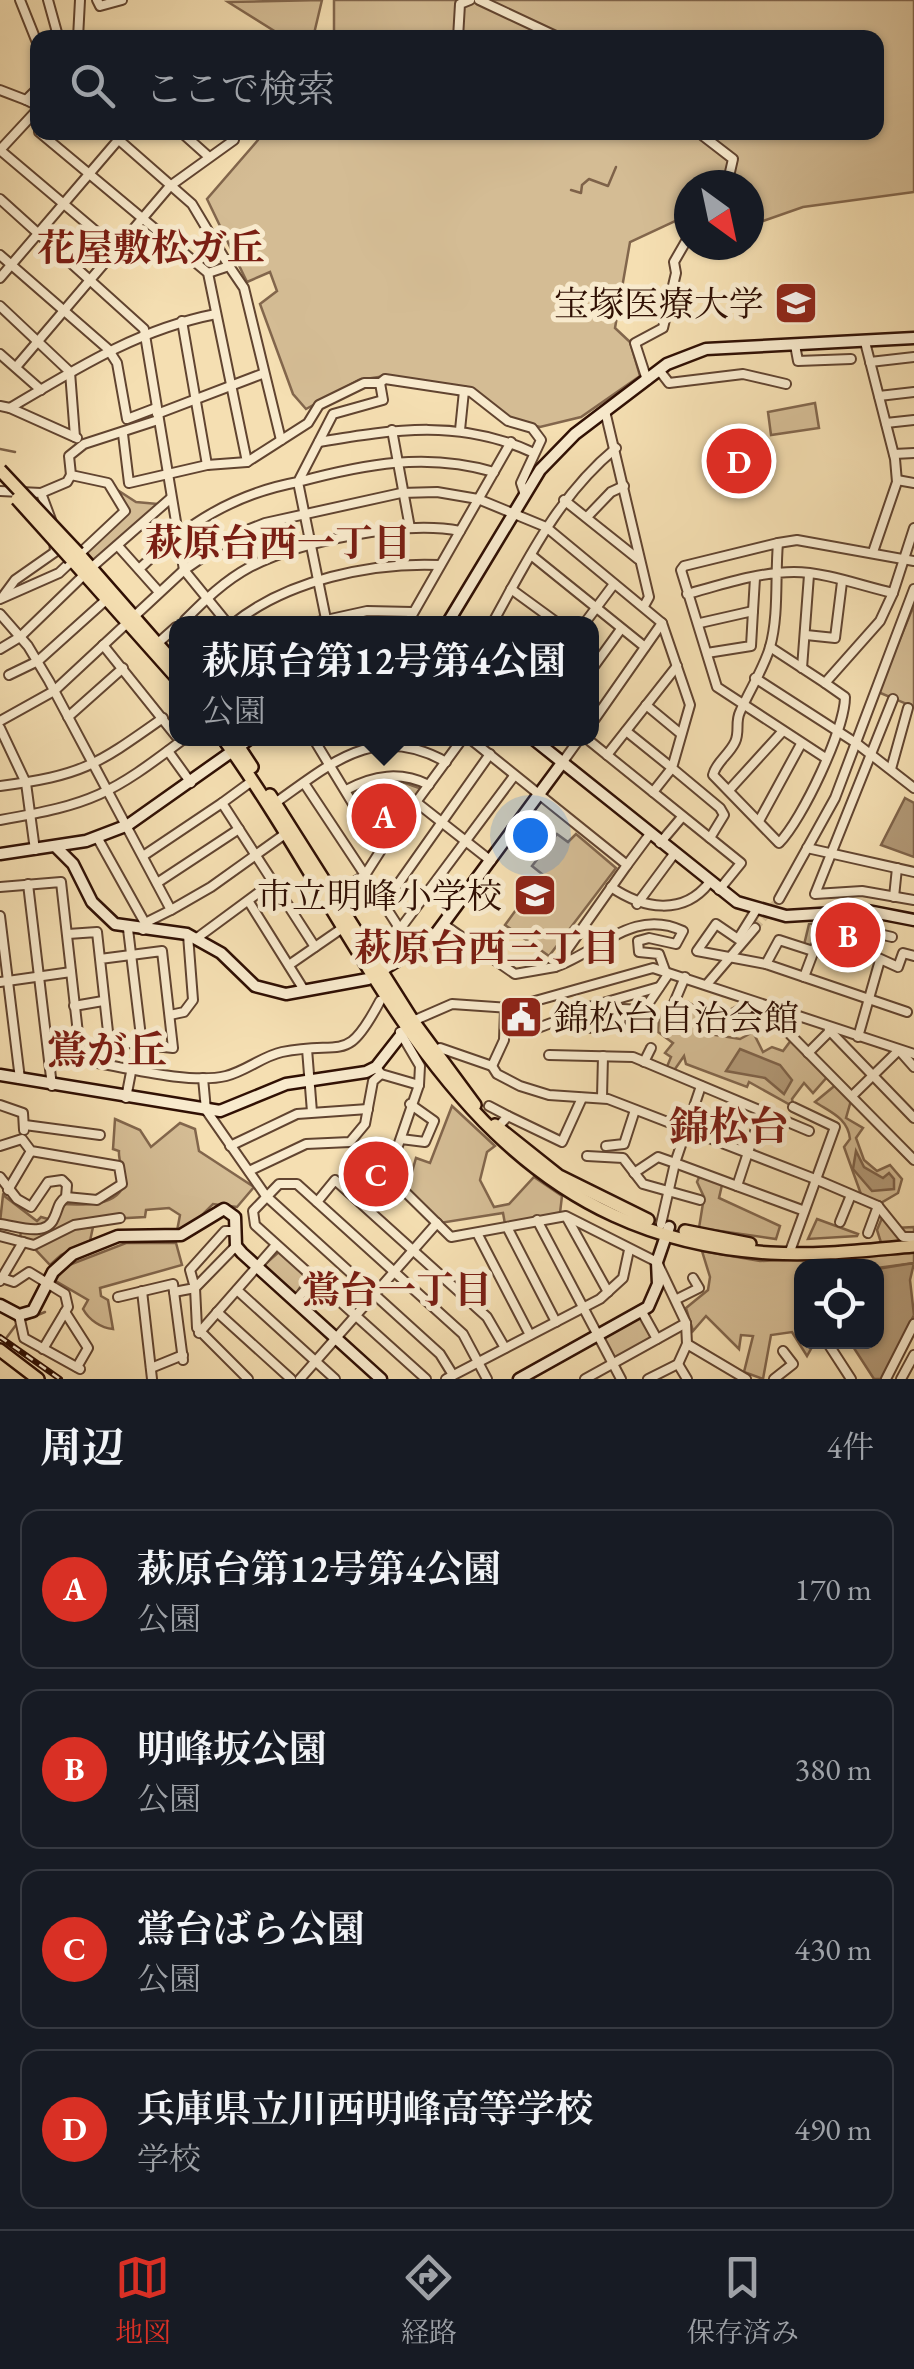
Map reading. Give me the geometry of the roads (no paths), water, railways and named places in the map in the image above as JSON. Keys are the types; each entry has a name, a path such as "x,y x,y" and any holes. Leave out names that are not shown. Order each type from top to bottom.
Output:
{"main road":[{"path":"0,470 75,557"},
{"path":"0,480 88,571 169,668"},
{"path":"88,571 107,599 169,656"},
{"path":"235,746 252,782 378,974"},
{"path":"235,746 334,895 406,1026 443,1080 560,1187 619,1217 726,1248 790,1250 914,1240"},
{"path":"0,1350 38,1379"}],"street":[{"path":"20,0 32,30"},
{"path":"48,0 56,30"},
{"path":"78,30 80,0"},
{"path":"98,0 100,6 110,7 122,0"},
{"path":"458,30 460,4 470,0"},
{"path":"479,0 543,30"},
{"path":"0,90 30,103"},
{"path":"26,100 30,96"},
{"path":"30,116 0,150 118,250"},
{"path":"25,121 30,125"},
{"path":"47,140 208,272 248,462"},
{"path":"0,278 119,140"},
{"path":"126,140 192,204 244,288 281,440"},
{"path":"191,140 210,157"},
{"path":"16,367 170,186 234,140"},
{"path":"708,140 733,159 730,170"},
{"path":"0,200 137,319 145,335 184,570 224,616"},
{"path":"0,255 108,349 117,363 127,419 158,414"},
{"path":"647,380 635,343 663,328 676,273 675,260"},
{"path":"208,272 229,266"},
{"path":"0,306 70,372 75,437"},
{"path":"5,407 108,349 182,320 216,314"},
{"path":"182,320 207,465"},
{"path":"453,616 524,492 557,451 659,370 692,352 914,338"},
{"path":"865,342 894,454 896,480 873,552"},
{"path":"795,345 798,361 851,359"},
{"path":"0,354 41,390"},
{"path":"868,360 914,356"},
{"path":"659,370 669,382 742,374 786,384"},
{"path":"0,491 41,493 67,482 71,475 69,456 84,444 123,434 158,414 262,374"},
{"path":"71,475 129,483 207,465 248,462 308,423 319,405 364,383 385,379 464,391 508,421 532,428 541,440 521,484 524,492"},
{"path":"325,616 298,482 334,414 384,400 380,383"},
{"path":"460,430 464,391"},
{"path":"879,396 914,392"},
{"path":"5,407 84,444"},
{"path":"606,411 648,597 644,606"},
{"path":"886,423 914,420"},
{"path":"319,442 392,430 460,430 512,442 534,454"},
{"path":"392,430 410,528"},
{"path":"123,434 129,483"},
{"path":"410,616 512,442"},
{"path":"496,616 564,500 582,476 616,448"},
{"path":"894,454 914,453"},
{"path":"139,569 226,502 256,490 397,460 465,464 494,472"},
{"path":"896,480 914,483"},
{"path":"1,598 59,573 126,511 108,483"},
{"path":"587,518 611,492 624,486"},
{"path":"35,850 26,783 0,725 54,691 184,570 236,534 401,493 437,492 478,500 546,527 662,623 690,705 672,768 652,792"},
{"path":"1,598 15,580 55,552 52,518 41,493"},
{"path":"0,649 20,637 172,498"},
{"path":"564,500 639,560"},
{"path":"190,616 207,598 251,566 312,546 410,528 460,531"},
{"path":"826,683 880,621 910,559 914,528"},
{"path":"824,757 717,687 700,623 687,594 684,566 798,540 910,559"},
{"path":"770,647 845,697 836,732 792,829 780,842 731,788 712,775 734,742 743,706 770,647 778,544"},
{"path":"118,546 159,592"},
{"path":"531,555 644,647"},
{"path":"243,616 277,594 318,582 411,564 440,565"},
{"path":"687,594 775,574 809,574 892,593"},
{"path":"802,668 809,574"},
{"path":"708,653 751,646 755,578"},
{"path":"806,635 835,638 842,582"},
{"path":"589,616 614,584"},
{"path":"511,590 548,616"},
{"path":"779,899 835,798 914,590"},
{"path":"9,675 38,662 107,599"},
{"path":"344,616 367,611 412,612"},
{"path":"700,623 752,611"},
{"path":"0,614 38,662 171,910"},
{"path":"599,713 662,623"},
{"path":"599,659 620,629"},
{"path":"158,643 169,634"},
{"path":"103,645 169,725"},
{"path":"607,755 676,666"},
{"path":"68,717 123,668"},
{"path":"754,678 856,743 914,788"},
{"path":"893,699 815,894 862,890 914,900"},
{"path":"646,705 681,734"},
{"path":"890,769 908,708"},
{"path":"0,786 58,779 96,766 163,718"},
{"path":"626,731 724,815 710,838"},
{"path":"731,788 782,732"},
{"path":"758,821 801,744"},
{"path":"0,820 76,806 110,792 174,746"},
{"path":"0,854 56,847 128,825 190,783 235,746"},
{"path":"318,746 382,850"},
{"path":"275,803 354,751 383,746"},
{"path":"405,746 426,750 446,762"},
{"path":"334,895 365,875 459,746"},
{"path":"478,746 626,865"},
{"path":"542,746 714,886 756,910 786,916 868,911 914,920"},
{"path":"144,926 192,936 221,952 265,992 304,990 378,974 414,951 444,924 576,746"},
{"path":"594,746 741,863 696,900 682,905 636,904 611,887"},
{"path":"0,754 11,751"},
{"path":"168,752 190,783"},
{"path":"384,904 490,754"},
{"path":"346,790 384,776 411,778 429,786"},
{"path":"400,929 514,776"},
{"path":"143,856 252,782"},
{"path":"304,783 414,951"},
{"path":"416,802 490,861"},
{"path":"222,803 315,947"},
{"path":"660,843 682,817"},
{"path":"156,883 179,872 240,829"},
{"path":"56,847 73,864 101,913 128,929 144,926 171,910 285,834"},
{"path":"555,966 650,834"},
{"path":"97,837 144,926"},
{"path":"807,848 914,872"},
{"path":"636,904 674,854"},
{"path":"894,897 897,868"},
{"path":"0,888 61,882 81,1060 202,1078 224,1077 278,1053 348,1046 360,1039 380,1001"},
{"path":"192,936 249,902 273,882"},
{"path":"28,884 52,1086"},
{"path":"249,902 304,990"},
{"path":"756,910 738,939 716,924 698,951 766,964 907,1012"},
{"path":"0,916 4,981 20,1079"},
{"path":"444,924 515,974 581,958 628,926 680,928 683,936 676,944 642,938 636,945 643,954 659,954 667,976 644,1010 622,1009 620,1024 571,1029 556,1024 538,1028"},
{"path":"289,965 344,926"},
{"path":"708,983 755,928"},
{"path":"128,929 142,1045"},
{"path":"856,948 866,931 892,937"},
{"path":"68,934 96,932 109,1041 174,1048 162,951 100,959"},
{"path":"804,977 821,932 898,967 903,953 914,956"},
{"path":"170,1014 184,1012 193,1000 192,936"},
{"path":"766,964 779,940 813,951"},
{"path":"858,1036 880,960"},
{"path":"249,1171 306,1144 350,1142 365,1124 378,1070 406,1026 452,1004 505,1010 641,968 664,970 708,983 764,1008 914,1054"},
{"path":"4,981 71,972"},
{"path":"674,1004 686,977"},
{"path":"556,1024 560,1015 658,987"},
{"path":"74,1006 104,1001"},
{"path":"764,1008 914,1160"},
{"path":"492,1066 504,1040 505,1010"},
{"path":"406,1026 420,1066 419,1085 388,1175 451,1237 566,1216 657,1262 677,1299 686,1323 688,1344 678,1364 648,1379"},
{"path":"808,1053 828,1029"},
{"path":"828,1029 913,1114"},
{"path":"440,1048 492,1066 497,1074 520,1086 549,1095 602,1097 815,1179 878,1206 903,1238 914,1240"},
{"path":"644,1062 651,1048"},
{"path":"307,1050 312,1112"},
{"path":"852,1096 899,1050"},
{"path":"899,1050 914,1067"},
{"path":"550,1054 634,1056 809,1131"},
{"path":"602,1097 603,1056"},
{"path":"126,1098 132,1068"},
{"path":"0,1075 206,1110 238,1106 286,1084 378,1070 419,1085"},
{"path":"202,1078 206,1110 266,1196 440,1354 450,1377 608,1292 623,1278 630,1250"},
{"path":"520,1379 642,1312 655,1296 657,1262 675,1163 700,1086"},
{"path":"489,1106 562,1142 582,1098"},
{"path":"0,1104 18,1109 26,1118 22,1139"},
{"path":"402,1138 425,1142 434,1121 410,1104"},
{"path":"790,1250 836,1127 792,1107"},
{"path":"230,1146 312,1112 368,1109"},
{"path":"606,1146 624,1144 635,1110"},
{"path":"738,1186 762,1110"},
{"path":"495,1131 508,1116"},
{"path":"25,1125 100,1135"},
{"path":"0,1146 22,1139"},
{"path":"0,1224 42,1230 54,1221 60,1201 66,1197 96,1200 122,1184 119,1166 32,1151 22,1139"},
{"path":"8,1190 32,1151"},
{"path":"366,1154 390,1169"},
{"path":"588,1156 622,1158 642,1184 700,1200"},
{"path":"634,1172 658,1158 802,1210"},
{"path":"0,1177 8,1190 31,1207 48,1182 62,1180 66,1197"},
{"path":"316,1202 335,1180 487,1317 504,1348"},
{"path":"426,1379 255,1225 253,1212 279,1184 297,1184 463,1334 487,1379"},
{"path":"840,1222 851,1195"},
{"path":"876,1241 878,1206"},
{"path":"18,1316 38,1305 62,1261 118,1236 182,1234 221,1209 235,1216 236,1246 195,1288 174,1292"},
{"path":"566,1216 608,1292"},
{"path":"0,1236 34,1245 74,1224 120,1218"},
{"path":"537,1220 621,1379"},
{"path":"300,1379 437,1223"},
{"path":"507,1226 556,1322"},
{"path":"236,1231 225,1232 190,1270 198,1331 248,1379"},
{"path":"477,1233 530,1335"},
{"path":"23,1242 1,1279 14,1282 29,1272 46,1286 65,1294 64,1312 43,1348"},
{"path":"180,1332 198,1331 276,1244"},
{"path":"236,1246 381,1379"},
{"path":"677,1299 699,1288 694,1278"},
{"path":"295,1301 315,1279"},
{"path":"118,1298 172,1284 183,1357 152,1368"},
{"path":"236,1290 336,1379"},
{"path":"142,1292 152,1379"},
{"path":"0,1305 18,1316 24,1338 78,1368 88,1348 64,1312"},
{"path":"217,1312 291,1379"},
{"path":"642,1312 657,1339"},
{"path":"585,1379 686,1323"},
{"path":"914,1324 888,1376 901,1379 914,1355"},
{"path":"688,1344 746,1379"},
{"path":"831,1349 850,1379"},
{"path":"774,1379 792,1364 783,1351"},
{"path":"678,1364 687,1379"},
{"path":"227,1379 236,1368"}],"waterway":[{"path":"571,190 581,193 582,185 589,179 608,186 616,167"},
{"path":"0,449 15,452"},
{"path":"23,1321 45,1312"},
{"path":"7,1337 16,1325"}],"tunnel":[{"path":"755,928 779,899"}],"railway":[{"path":"0,1337 60,1379"}],"place":[{"name":"宝塚医療大学","path":"796,303"},
{"name":"兵庫県立川西明峰高等学校","path":"739,461"},
{"name":"萩原台第12号第4公園","path":"384,816"},
{"name":"市立明峰小学校","path":"535,895"},
{"name":"明峰坂公園","path":"848,935"},
{"name":"錦松台自治会館","path":"521,1017"},
{"name":"鴬台ばら公園","path":"376,1174"}],"district":[{"name":"花屋敷松ガ丘","path":"151,247"},
{"name":"萩原台西一丁目","path":"278,542"},
{"name":"萩原台西三丁目","path":"487,947"},
{"name":"鴬が丘","path":"107,1050"},
{"name":"錦松台","path":"729,1126"},
{"name":"鴬台一丁目","path":"397,1289"}]}
